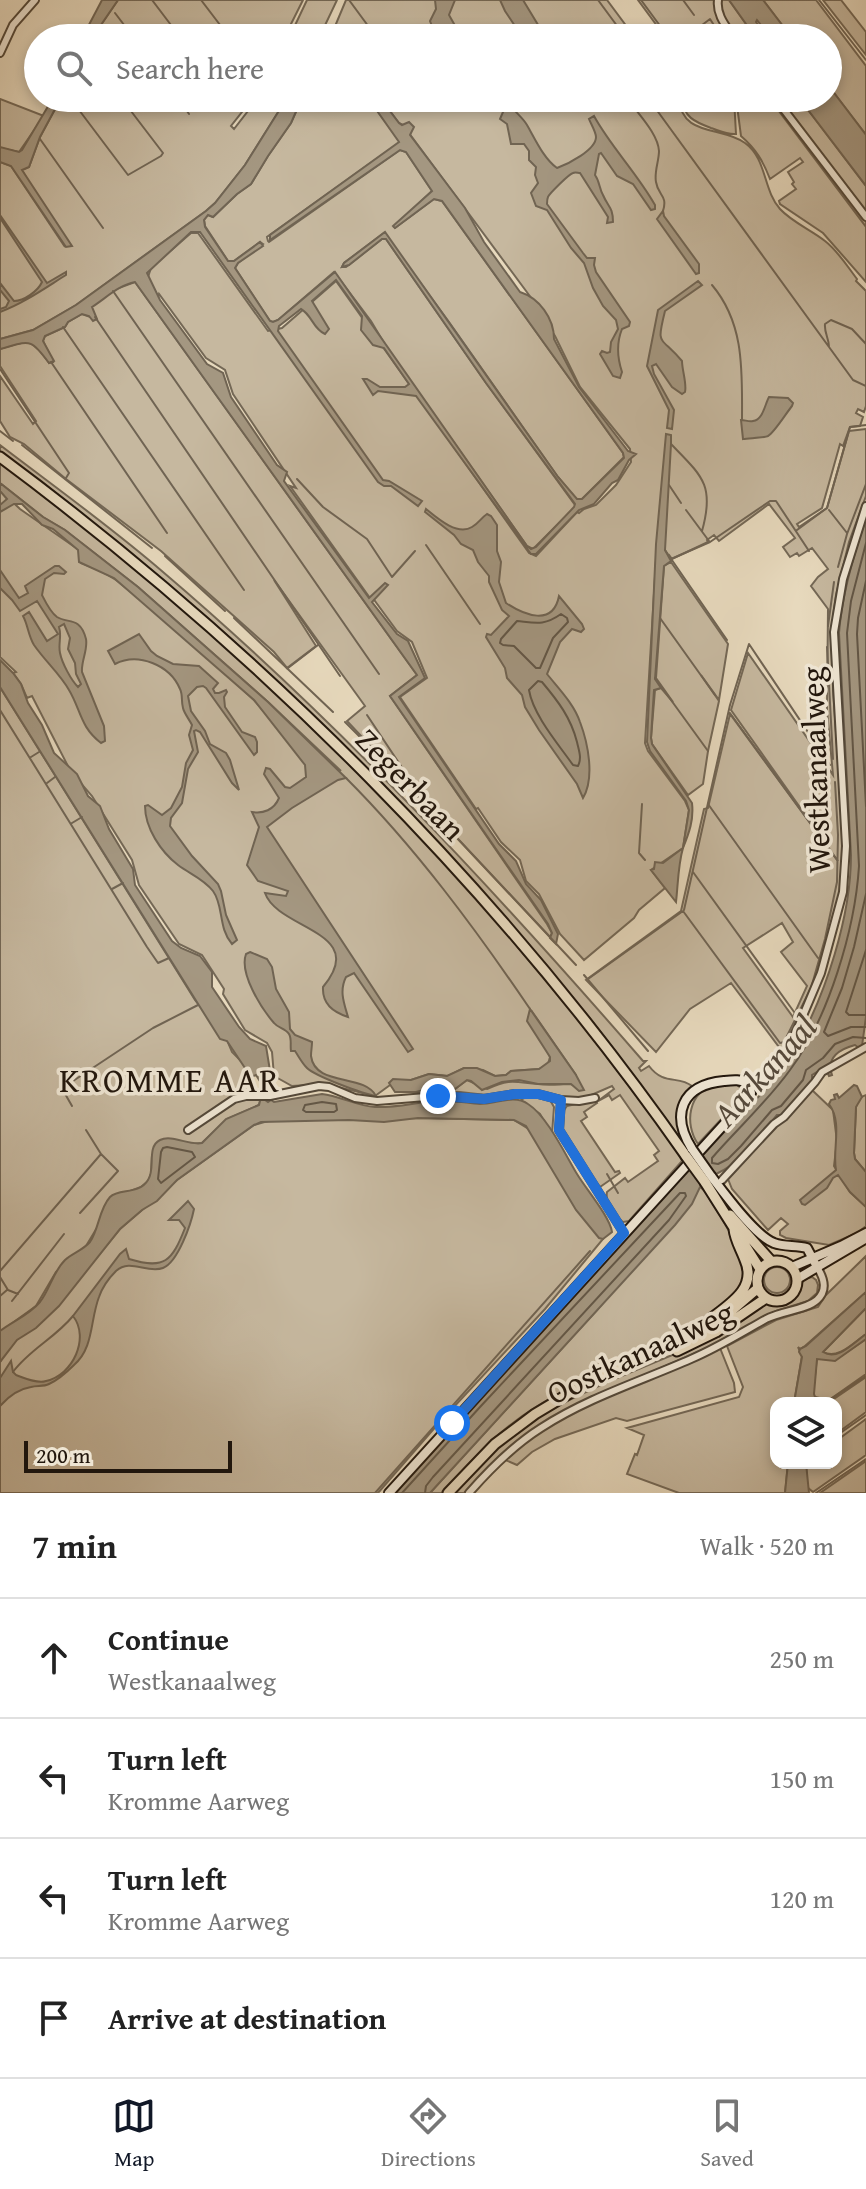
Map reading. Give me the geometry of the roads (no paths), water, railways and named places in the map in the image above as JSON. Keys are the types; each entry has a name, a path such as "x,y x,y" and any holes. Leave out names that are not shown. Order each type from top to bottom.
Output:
{"main road":[{"name":"Zegerbaan","path":"0,457 182,603 273,684 370,778 527,951 689,1152 760,1269"},
{"name":"Zegerbaan","path":"722,1207 771,1261"},
{"path":"660,1352 705,1323 746,1287 748,1268 734,1229"},
{"path":"771,1261 782,1261 792,1267 797,1279 794,1292 787,1298 775,1301 766,1298 758,1288 760,1269 771,1261"},
{"name":"Oostkanaalweg","path":"448,1493 495,1444 518,1426 590,1381 660,1352 709,1327 758,1288"},
{"name":"Oostkanaalweg","path":"552,1404 688,1347 766,1298"}],"street":[{"path":"0,53 13,25 35,0"},
{"path":"718,0 720,16 725,24"},
{"path":"786,112 866,217"},
{"name":"Westkanaalweg","path":"389,1493 748,1098 750,1086 769,1074 780,1062 797,1030 821,973 843,892 846,846 834,632 843,579 866,506"},
{"path":"722,1180 828,1068 866,1047"},
{"name":"Zegerbaan","path":"689,1152 681,1127 681,1114 689,1097 710,1082 741,1080 750,1086"},
{"path":"188,1130 224,1104 246,1096 319,1086 355,1098 377,1101 438,1096 484,1099 515,1094 538,1094 579,1101 595,1098"},
{"path":"561,1100 559,1130 624,1233"},
{"name":"Zegerbaan","path":"708,1179 766,1238 778,1244 807,1248 815,1263"},
{"path":"797,1279 815,1263 866,1235"},
{"path":"792,1267 815,1263"},
{"name":"Oostkanaalweg","path":"469,1493 496,1464 539,1429 572,1410 694,1358 774,1315 814,1303 823,1290 824,1279 815,1263"}],"water":[{"path":"102,0 118,0 102,24 89,24"},
{"path":"435,0 455,0 449,15 454,24 431,24"},
{"path":"500,0 523,0 538,24 514,24"},
{"path":"729,0 763,0 781,24 760,24 757,20 758,24 746,24"},
{"path":"842,103 866,135 866,186 810,112 842,112"},
{"path":"45,112 53,112 29,167 22,170 72,246 66,247 11,166 0,162 0,147 22,150"},
{"path":"278,112 296,112 251,184 213,217 208,215 204,220 205,227 228,261 234,261 260,242 263,246 235,268 270,321 278,320 335,272 531,549 575,504 386,239 342,267 344,263 385,232 558,477 577,499 582,499 624,458 623,453 442,201 434,199 395,228 393,226 432,191 406,152 400,150 270,240 270,235 399,142 378,112 391,112 402,125 409,122 414,127 410,135 465,208 484,242 520,292 544,310 554,339 579,387 628,451 636,454 618,480 594,504 579,510 536,554 531,554 416,396 378,391 373,395 363,379 380,387 405,387 409,384 384,348 373,345 361,330 362,316 336,280 312,301 329,329 325,334 301,309 279,326 278,331 383,480 422,501 418,506 391,486 378,482 200,232 191,232 147,273 160,300 207,364 223,373 231,397 277,465 287,472 284,481 369,598 385,583 388,585 372,602 397,634 408,641 425,678 399,697 499,844 516,861 526,884 541,900 558,934 556,944 550,938 552,933 548,924 390,696 417,675 135,282 118,289 92,307 97,319 93,321 82,314 65,327 45,336 43,341 54,361 49,363 29,343 0,349 0,339 33,330 76,305 206,211 245,165"},
{"path":"503,112 516,112 557,168 574,160 595,142 589,119 594,116 655,205 655,209 651,210 633,184 617,176 601,153 595,175 611,210 613,222 607,223 608,217 580,173 568,177 547,199 547,204 587,258 595,258 596,272 630,322 622,329 619,340 620,378 613,376 600,354 602,351 610,352 618,329 616,320 603,306 584,263 547,210 536,206 531,193 538,183 536,167 529,160 529,151 524,144 511,144 507,124 500,119"},
{"path":"663,211 699,264 699,273 696,274 657,219"},
{"path":"0,215 47,283 66,272 66,275 0,312 9,301 0,290 0,283 14,301 30,295 42,282"},
{"path":"698,281 702,285 665,311 661,330 662,340 682,361 685,392 682,394 672,387 656,364 652,366 674,410 672,429 667,428 669,410 647,366 658,310"},
{"path":"769,397 788,398 793,403 768,436 743,439 741,420 759,418"},
{"path":"666,434 671,435 671,444 665,550 671,561 664,566 655,679 661,688 654,690 651,738 692,803 692,821 683,848 689,810 686,801 650,751 647,742 656,544"},
{"path":"0,483 138,587 268,702 346,778 292,808 267,827 413,1049 408,1052 354,973 346,977 343,987 348,1017 330,1006 324,998 323,987 335,968 336,954 329,942 273,905 265,893 286,896 288,891 258,881 247,865 259,827 252,812 268,810 279,798 264,774 266,768 285,787 290,788 306,777 305,765 254,700 114,578 79,562 78,550 53,529 42,525 22,504 14,504 0,512 0,505 7,499 0,491"},
{"path":"426,509 448,525 460,529 472,527 487,514 491,516 497,525 497,551 501,562 499,582 506,603 537,616 551,612 559,596 582,624 584,629 581,632 572,629 560,642 547,674 570,703 583,730 588,750 589,781 583,798 577,784 525,707 522,695 507,678 505,668 486,637 509,616 502,610 489,576 473,550 461,544 425,512"},
{"name":"Aarkanaal","path":"866,519 866,1017 862,1046 849,1047 836,1055 831,1063 832,1075 829,1076 825,1067 812,1075 812,1082 783,1115 777,1115 742,1156 726,1169 716,1174 714,1172 675,1225 430,1493 391,1493 763,1092 789,1059 807,1026 835,954 850,879 839,633 849,575"},
{"path":"55,566 66,572 54,573 45,579 42,595 54,615 77,624 86,639 82,672 104,726 105,741 101,743 85,724 65,684 34,645 23,616 29,612 47,641 58,634 37,601 20,611 0,588 0,570 19,598 28,593 25,586","holes":["64,624 70,638 68,649 81,684 78,687 61,657 59,627"]},
{"path":"139,634 157,656 173,664 199,666 218,683 213,689 215,693 226,690 225,707 242,732 255,737 257,742 254,755 203,686 197,687 188,696 191,711 210,744 226,753 230,760 239,790 200,732 194,731 198,752 188,769 182,803 171,818 170,826 218,884 237,940 232,944 213,891 166,853 148,823 145,806 162,815 171,808 182,787 186,763 193,750 189,735 192,725 184,710 180,689 169,673 143,660 133,659 115,664 108,651"},
{"path":"0,660 21,684 54,753 77,774 88,796 100,806 109,829 133,869 135,885 172,941 200,956 212,972 212,987 239,1027 250,1039 266,1046 272,1083 263,1086 256,1075 251,1077 227,1041 220,1039 0,687"},
{"path":"683,848 676,902 651,870 655,862 663,863"},
{"path":"250,952 267,959 272,967 276,989 289,1012 290,1029 295,1035 312,1042 314,1066 330,1076 361,1084 376,1096 319,1075 307,1068 295,1051 291,1051 289,1034 269,1017 248,980 245,962 246,954"},
{"path":"530,1009 584,1090 579,1091 571,1084 538,1084 519,1080 502,1082 482,1090 467,1080 455,1089 435,1087 416,1092 395,1092 389,1083 393,1079 411,1080 429,1074 447,1076 464,1068 477,1068 495,1076 511,1071 539,1069 550,1061 550,1057 527,1021"},
{"path":"854,1085 862,1097 856,1107 854,1153 866,1172 866,1207 838,1175 827,1188 805,1205 802,1204 800,1200 836,1170 835,1119 829,1104 835,1099 834,1095 837,1094 839,1098"},
{"path":"322,1094 375,1107 437,1101 480,1104 523,1101 549,1126 612,1232 603,1239 599,1238 576,1210 526,1126 514,1120 418,1118 384,1122 261,1122 177,1180 157,1201 120,1229 59,1306 36,1328 17,1340 0,1362 0,1331 36,1307 61,1265 90,1242 110,1197 144,1185 150,1175 156,1143 170,1138 202,1143 226,1119 259,1105 261,1097 274,1102"},
{"path":"188,1201 194,1209 190,1224 179,1251 169,1264 157,1269 127,1266 116,1271 100,1294 88,1342 80,1358 52,1382 22,1390 0,1406 0,1378 11,1361 16,1375 39,1382 56,1377 71,1364 80,1335 73,1316 120,1254 126,1249 129,1259 151,1263 159,1263 171,1255 185,1228 179,1220 169,1220"},
{"path":"866,1292 866,1308 823,1352 840,1353 866,1334 866,1339 835,1361 817,1359 815,1397 795,1397 802,1357 799,1352"},
{"path":"787,1469 807,1469 809,1493 785,1493"}],"waterway":[{"path":"152,0 170,24"},
{"path":"201,0 219,24"},
{"path":"349,0 367,24"},
{"path":"598,0 616,24"},
{"path":"641,0 659,24"},
{"path":"683,0 694,15"},
{"path":"819,0 838,24"},
{"path":"115,13 123,24"},
{"path":"703,24 710,19 713,24"},
{"path":"842,29 866,60"},
{"path":"81,112 128,175 163,153 132,112"},
{"path":"638,112 658,145 656,178 657,187 664,198 663,211"},
{"path":"658,112 853,380 866,386"},
{"path":"780,112 866,227"},
{"path":"40,139 103,228"},
{"path":"712,285 723,300 736,332 741,366 742,420"},
{"path":"113,291 379,674"},
{"path":"95,317 340,676"},
{"path":"829,347 825,324 831,320 852,329 866,344"},
{"path":"63,327 244,590"},
{"path":"51,362 167,533"},
{"path":"0,369 69,473 66,478"},
{"path":"797,530 827,508 850,427 866,425"},
{"path":"0,431 13,441"},
{"path":"671,444 703,482 707,502 702,531"},
{"path":"22,445 152,548"},
{"path":"297,479 323,507 367,539 392,577 415,551"},
{"path":"838,567 866,484"},
{"path":"669,485 681,503"},
{"path":"671,559 710,542 770,501 776,501 809,551"},
{"path":"686,510 709,541"},
{"path":"829,510 847,533"},
{"path":"426,545 480,624"},
{"path":"665,550 727,640"},
{"path":"165,556 225,611"},
{"path":"828,626 834,582"},
{"path":"234,618 333,712"},
{"path":"660,618 715,695"},
{"path":"684,910 730,705 749,644 830,765"},
{"path":"288,668 318,645"},
{"path":"827,647 833,759"},
{"path":"655,678 708,751"},
{"path":"0,710 147,947 158,963 169,958"},
{"path":"730,713 837,860"},
{"path":"367,715 405,772 402,777"},
{"path":"345,722 576,965"},
{"path":"31,757 39,752"},
{"path":"47,783 55,777"},
{"path":"346,778 443,889 530,1009"},
{"path":"588,979 683,911 780,1043 784,1042 811,988 837,882 835,782"},
{"path":"642,804 639,853 645,860"},
{"path":"708,804 818,958"},
{"path":"72,823 82,817"},
{"path":"693,872 797,1016"},
{"path":"112,889 123,883"},
{"path":"584,975 648,1051"},
{"path":"72,1106 64,1087 153,1028 198,1005"},
{"path":"0,1271 101,1154 86,1130"},
{"path":"80,1213 118,1171 101,1154"},
{"path":"607,1174 618,1193"},
{"path":"12,1301 64,1234"},
{"path":"375,1493 590,1251"},
{"path":"0,1277 8,1290 18,1294"},
{"path":"0,1296 7,1290"},
{"path":"13,1372 73,1316"},
{"path":"834,1397 866,1376"},
{"path":"842,1432 866,1415"},
{"path":"816,1493 866,1459"}],"district":[{"name":"KROMME AAR","path":"170,1079"}]}
